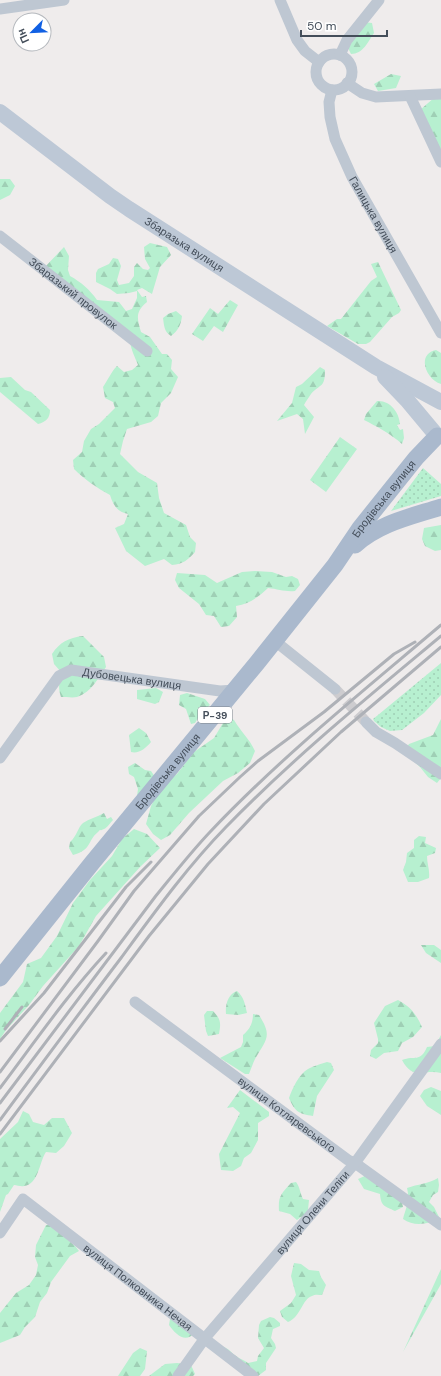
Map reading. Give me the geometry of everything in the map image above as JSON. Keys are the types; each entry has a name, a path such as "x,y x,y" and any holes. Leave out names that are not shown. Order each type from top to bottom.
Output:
{"main road":[{"name":"Збаразька вулиця","path":"0,112 110,196 376,367 441,402"},
{"name":"Збаразька вулиця","path":"376,367 440,436"},
{"path":"410,404 420,426 422,436 416,458"},
{"name":"Бродівська вулиця","path":"0,978 92,863 275,641 335,565 360,528 416,458 440,436"},
{"name":"Бродівська вулиця","path":"335,565 364,538 386,524 441,507"}],"street":[{"path":"0,9 64,0"},
{"path":"280,0 297,40 305,51 319,62"},
{"path":"340,55 347,40 379,0"},
{"path":"328,55 340,55 351,67 350,78 348,83 338,89 332,90 321,85 317,80 316,68 319,62 328,55"},
{"path":"348,83 362,93 376,97 441,94"},
{"name":"Галицька вулиця","path":"332,90 329,102 330,117 336,139 352,177 441,333"},
{"path":"410,96 441,162"},
{"name":"Збаразький провулок","path":"0,236 147,351"},
{"path":"275,641 335,689"},
{"name":"Дубовецька вулиця","path":"0,758 59,676 71,670 220,691 235,690"},
{"path":"366,722 376,732 441,774"},
{"name":"вулиця Котляревського","path":"135,1002 348,1160 356,1163 441,1225"},
{"name":"вулиця Олени Теліги","path":"178,1376 205,1338 356,1163 441,1044"},
{"name":"вулиця Полковника Нечая","path":"0,1233 23,1199 253,1376"}],"green space":[{"path":"363,22 372,23 374,33 362,50 351,54 347,42"},
{"path":"391,74 401,76 396,88 378,91 374,84"},
{"path":"435,97 441,98 441,167 434,157 420,110"},
{"path":"0,179 10,179 15,186 10,195 0,200"},
{"path":"150,243 167,247 171,255 160,267 152,294 142,288 137,290 142,297 146,296 147,302 140,309 138,316 139,323 141,332 150,337 162,354 167,354 172,360 171,369 178,377 171,393 161,403 158,416 151,422 127,429 120,454 138,472 157,483 159,498 164,513 186,525 190,537 196,543 195,552 182,563 172,565 164,559 145,566 126,551 115,528 124,524 128,514 121,512 116,508 110,495 91,483 74,469 73,460 82,452 84,441 91,429 99,424 115,408 113,402 105,398 103,387 113,371 117,366 124,372 132,370 138,365 130,341 44,268 64,247 69,256 68,270 70,276 85,286 97,300 119,302 126,311 132,309 137,298 137,291 117,294 96,282 96,273 98,269 109,264 113,258 118,259 121,266 117,280 119,285 129,283 134,276 134,267 137,263 143,269 148,270 150,268 145,259 144,247"},
{"path":"378,262 401,310 392,317 370,342 366,344 358,344 327,326 337,319 341,319 371,281 377,277 371,264"},
{"path":"230,300 238,305 223,332 214,326 203,341 192,334 210,308 218,314"},
{"path":"176,311 182,316 182,319 176,332 171,336 164,326 163,318"},
{"path":"436,350 441,353 441,384 431,378 425,367 426,356 430,352"},
{"path":"320,367 325,370 323,383 311,394 304,405 314,417 305,434 303,419 297,414 277,421 292,403 296,387 302,384"},
{"path":"11,377 25,390 31,392 50,410 45,421 38,424 0,392 0,378"},
{"path":"377,401 386,402 396,411 400,424 397,425 400,430 403,429 404,438 402,444 398,440 364,420 366,414"},
{"path":"340,437 357,449 326,492 310,480"},
{"path":"423,468 441,484 441,496 391,511"},
{"path":"441,525 441,550 435,551 425,546 422,539 424,528"},
{"path":"242,572 272,572 286,577 292,576 298,579 300,585 295,591 268,588 250,602 236,606 237,617 229,626 221,627 214,616 206,615 199,604 179,588 175,580 177,573 205,575 217,583"},
{"path":"83,636 104,657 106,667 87,692 77,697 61,697 59,685 61,672 54,664 52,654 58,646 65,641"},
{"path":"441,663 441,695 424,713 402,730 390,731 381,727 374,721 373,719"},
{"path":"156,688 163,692 159,702 155,704 137,699 137,690"},
{"path":"187,693 205,699 210,705 201,713 195,723 191,724 186,709 179,705 180,695"},
{"path":"229,718 234,720 255,751 250,763 238,773 223,781 189,813 170,835 161,840 153,834 146,824 151,806 162,785 177,774 194,752 214,738 223,723"},
{"path":"441,719 441,778 437,783 428,777 420,767 403,752 409,744 433,735"},
{"path":"139,728 146,733 151,742 142,750 131,752 129,735"},
{"path":"135,763 145,770 151,771 155,777 137,796 138,789 134,777 129,774 128,767"},
{"path":"104,813 107,819 111,817 113,820 106,828 100,830 95,835 83,851 73,855 69,848 70,842 81,825"},
{"path":"134,829 147,834 160,848 140,867 96,916 79,946 43,986 0,1039 0,1013 23,982 27,964 41,958 57,936 73,903 90,880 112,856 122,839"},
{"path":"419,836 426,837 425,843 436,848 435,853 427,856 429,878 418,882 408,882 403,870 407,853 414,848 414,840"},
{"path":"421,945 434,945 441,950 441,963 426,953"},
{"path":"237,991 243,998 247,1013 238,1015 226,1014 226,1007 229,997"},
{"path":"398,1000 413,1011 422,1027 413,1037 402,1043 398,1051 384,1053 376,1059 370,1056 371,1050 378,1043 374,1023 385,1006"},
{"path":"207,1011 213,1011 218,1016 220,1024 219,1034 208,1036 204,1015"},
{"path":"253,1014 259,1015 267,1033 265,1042 255,1059 249,1074 245,1074 220,1058 241,1047 243,1035 251,1026"},
{"path":"441,1035 441,1073 419,1073 410,1070 406,1066 402,1060 419,1057 427,1047 435,1046"},
{"path":"327,1062 331,1063 334,1070 317,1096 313,1116 298,1112 289,1098 294,1086 305,1071"},
{"path":"431,1087 441,1091 441,1115 427,1106 420,1096 424,1090"},
{"path":"240,1090 269,1112 269,1116 258,1123 258,1140 251,1153 244,1158 241,1166 233,1171 221,1170 219,1154 240,1113 233,1107 227,1108"},
{"path":"23,1111 29,1114 33,1122 44,1125 52,1118 64,1118 72,1133 64,1146 56,1153 46,1152 33,1181 23,1186 14,1185 6,1195 0,1212 0,1139 18,1122"},
{"path":"367,1175 401,1198 403,1207 395,1211 384,1206 381,1201 380,1194 364,1189 358,1179"},
{"path":"438,1178 438,1192 433,1195 429,1202 434,1207 440,1219 416,1224 407,1222 403,1219 408,1200 407,1188 430,1182"},
{"path":"296,1182 303,1199 309,1200 308,1210 297,1220 290,1214 279,1211 280,1198 291,1183"},
{"path":"46,1225 51,1225 79,1251 70,1256 51,1282 47,1293 40,1302 35,1317 25,1327 20,1335 0,1343 0,1313 16,1293 29,1285 36,1275 38,1265 35,1257 36,1245"},
{"path":"294,1263 301,1264 309,1270 319,1271 326,1285 322,1295 314,1295 309,1298 296,1316 288,1322 282,1317 280,1311 291,1303 296,1295 291,1276"},
{"path":"441,1269 441,1284 403,1352"},
{"path":"270,1317 274,1318 280,1323 280,1326 273,1329 271,1338 276,1348 266,1363 266,1370 258,1376 223,1347 227,1348 234,1355 248,1363 257,1361 258,1356 264,1348 258,1338 259,1325 261,1321"},
{"path":"170,1319 174,1319 195,1332 192,1336 185,1338 181,1337 169,1325"},
{"path":"140,1348 147,1351 145,1369 140,1376 118,1376 133,1353"},
{"path":"177,1363 191,1365 195,1374 193,1376 149,1376 165,1364"}],"tunnel":[{"path":"335,689 366,722"}],"railway":[{"path":"0,1103 155,897 203,840 237,804 293,751 441,625"},
{"path":"0,1120 158,907 212,842 251,801 304,752 441,636"},
{"path":"0,1072 134,891 199,816 258,761 324,712 394,654 415,642"},
{"path":"0,1134 149,936 208,864 264,804 341,732 441,647"},
{"path":"0,1041 44,993 126,887 151,862"},
{"path":"0,1088 64,1002 106,953"},
{"path":"5,1029 22,1007"}]}
